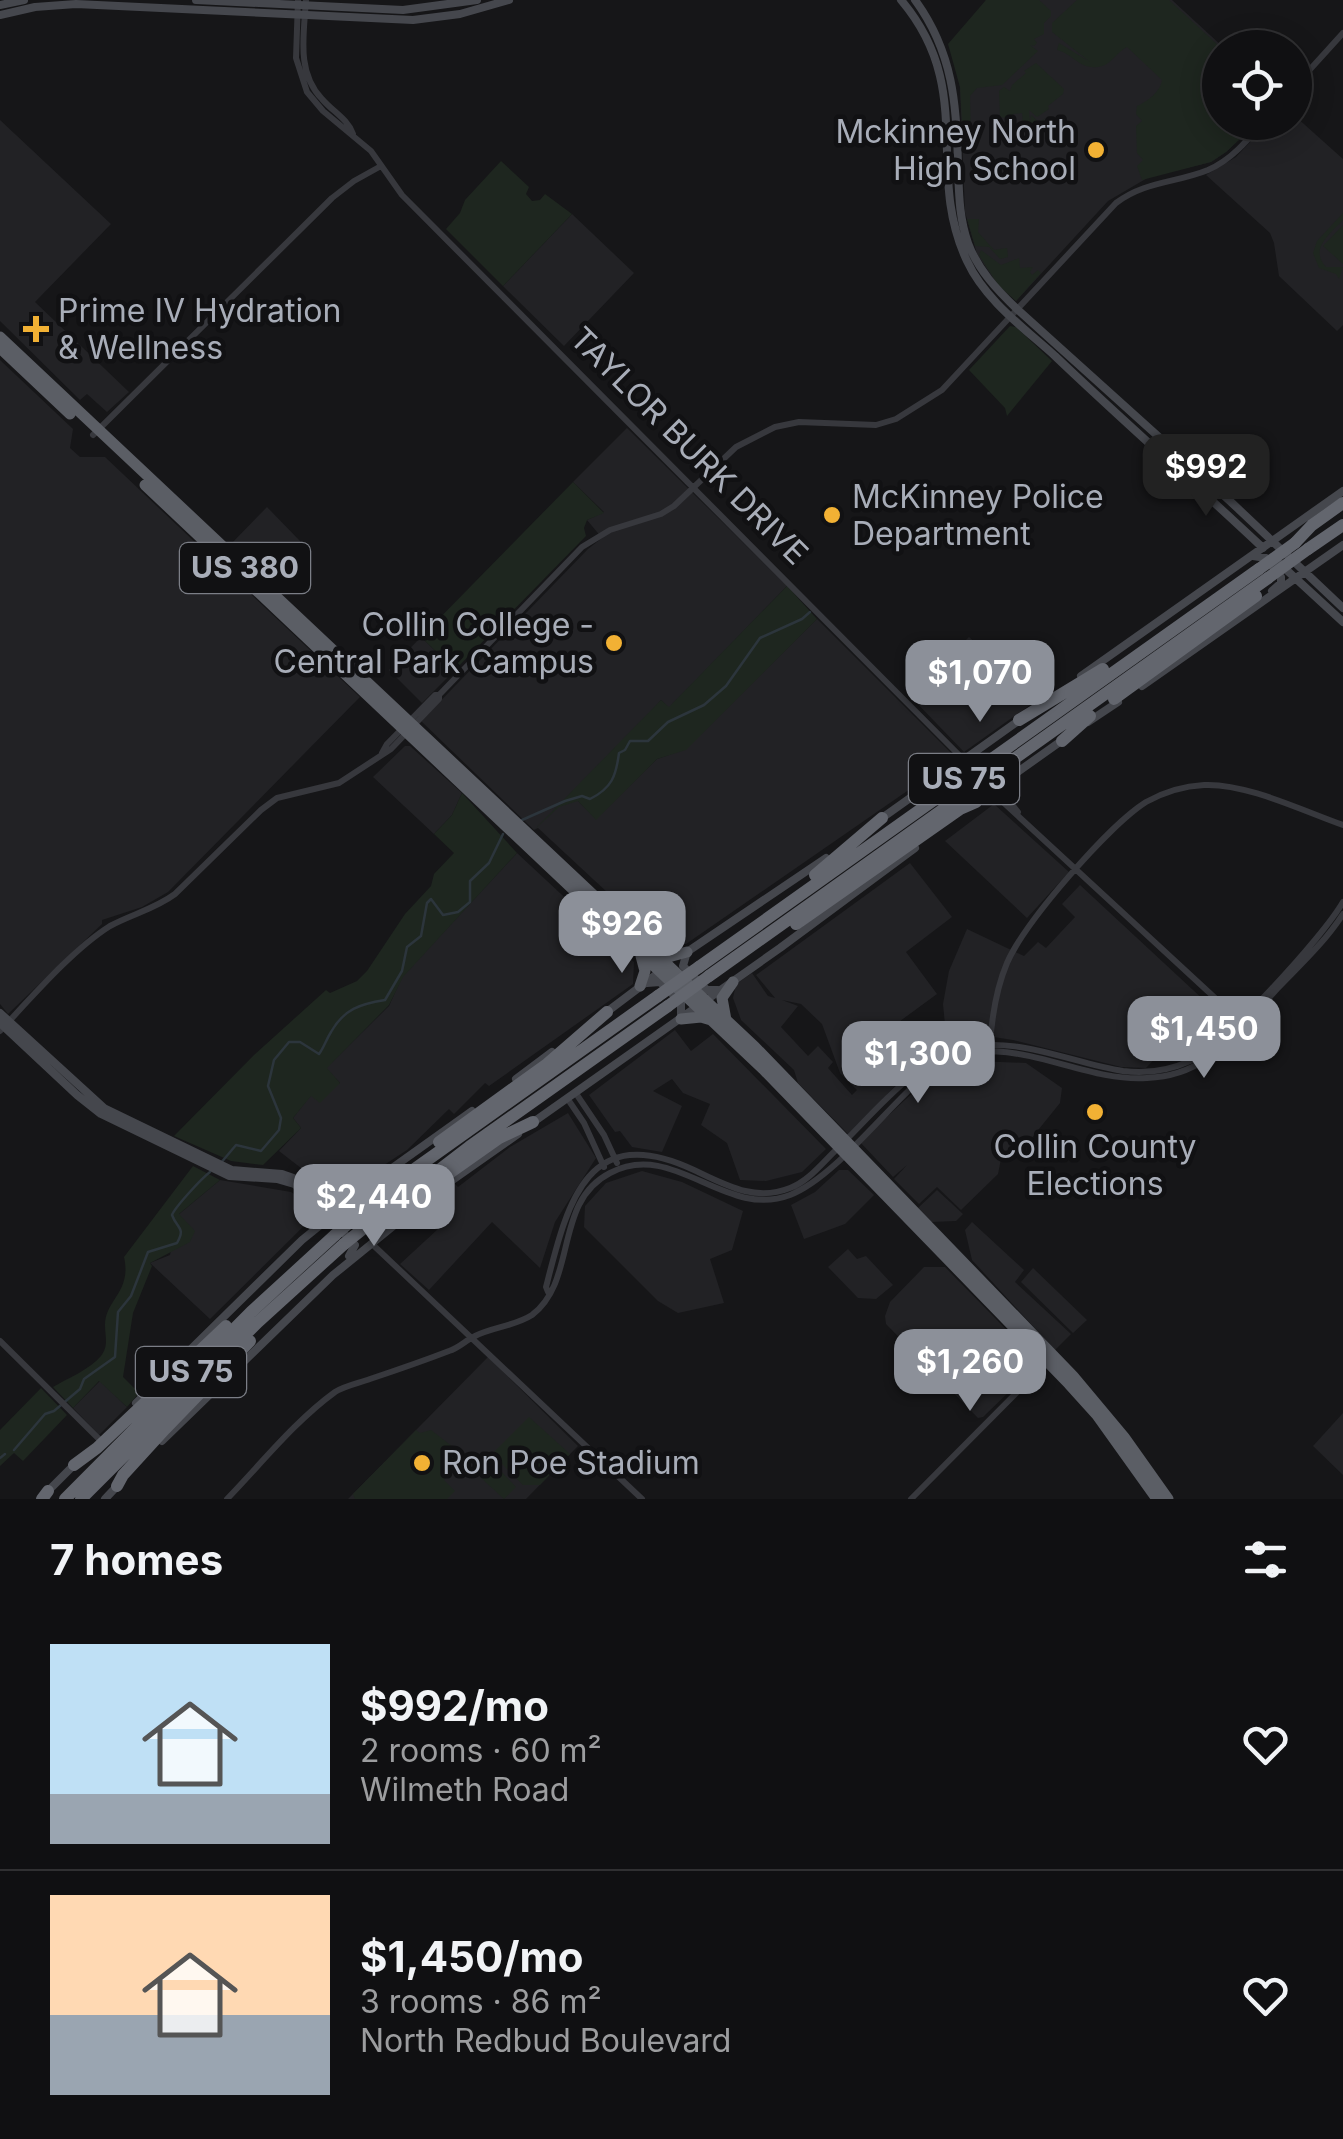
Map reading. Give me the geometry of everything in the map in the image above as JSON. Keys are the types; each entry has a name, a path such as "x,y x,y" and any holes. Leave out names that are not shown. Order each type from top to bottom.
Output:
{"highway":[{"name":"US 380","path":"0,337 95,432 721,1021 1051,1358 1124,1437 1168,1499"},
{"name":"US 380","path":"0,348 95,432"},
{"path":"1302,546 1312,525 1343,506"},
{"name":"US 75","path":"374,1214 410,1174 704,972 768,934 1302,546 1343,525"},
{"path":"1062,741 1078,724 1244,606 1256,596 1262,577"},
{"name":"US 75","path":"704,972 739,938 1228,590 1262,577"},
{"path":"1020,720 1203,602 1228,590"},
{"path":"768,934 777,935 802,921 960,809 976,802"},
{"path":"739,938 882,818"},
{"path":"640,986 646,952 670,956 687,952"},
{"path":"681,1019 702,1017 721,1021 722,998 728,985"},
{"name":"US 75","path":"82,1499 340,1240 663,1001"},
{"path":"410,1174 414,1164 441,1141 547,1064 607,1012"},
{"path":"374,1214 397,1209 493,1142 532,1122"},
{"name":"US 75","path":"65,1499 320,1248 340,1240"},
{"path":"74,1465 264,1292 320,1248"},
{"path":"117,1486 264,1325 267,1313"},
{"name":"US 380","path":"1051,1358 1158,1499"}],"main road":[{"path":"0,6 24,0"},
{"path":"196,0 413,20 470,12 509,0"},
{"path":"0,15 76,4 403,10 477,0"},
{"path":"902,0 937,61 968,243 987,277 1015,313 1343,621"},
{"path":"915,0 935,31 950,67 957,105 953,144"},
{"path":"1015,313 1273,541 1343,608"},
{"path":"43,1496 270,1269 385,1173 687,952 1343,491"},
{"path":"1320,506 1286,540 1306,563 1320,562"},
{"path":"308,1298 384,1232 532,1122 702,1004 994,789 1343,545"},
{"path":"1238,620 1282,580 1266,558 1250,556"},
{"path":"687,952 683,966 692,978 709,991 728,985"},
{"path":"640,986 652,981 662,984 682,1003 681,1019"},
{"path":"0,1013 3,1026 104,1108 244,1179 289,1179 314,1188 371,1243"},
{"path":"384,1232 371,1230 355,1214 353,1206 385,1173"},
{"path":"104,1499 355,1247 334,1222 321,1223"}],"street":[{"name":"TAYLOR BURK DRIVE","path":"302,7 296,58 302,80 318,106 371,151 402,195 964,760"},
{"path":"1312,67 1343,33"},
{"path":"3,1026 97,936 175,894 277,798 339,783 392,748 434,695 582,548 610,530 660,514 736,447 775,426 799,422 876,425 924,405 1120,200 1147,185 1216,166 1247,140"},
{"path":"95,432 337,194 380,166"},
{"path":"990,1047 997,993 1011,954 1037,913 1140,806 1188,787 1231,787 1343,825"},
{"path":"994,789 1242,1022"},
{"path":"846,1147 867,1132 930,1062 954,1052 990,1047 1121,1070 1151,1071 1196,1058 1242,1022 1342,910"},
{"path":"227,1499 337,1391 454,1350 472,1337 530,1316 548,1294 546,1287 570,1204 582,1184 618,1164 664,1166 737,1198 767,1201 804,1189 879,1108 918,1076"},
{"path":"571,1095 604,1134 618,1164"},
{"path":"571,1095 606,1170"},
{"path":"867,1132 881,1114 879,1108"},
{"path":"593,1140 604,1134"},
{"path":"371,1243 642,1499"},
{"path":"0,1341 100,1439"},
{"path":"911,1499 1051,1358"}],"shaded area":[{"name":"Mckinney North High School","path":"986,0 1172,0 1205,30 1202,140 1239,140 1211,162 1149,177 1108,201 1016,301 998,285 977,254 965,212 960,87 951,51"},
{"path":"986,0 1039,0 1051,16 1044,23 1044,34 1034,39 1034,46 1030,45 1038,51 1002,85 977,88 970,96 974,139 967,141 963,139 960,87 948,44"},
{"path":"1077,0 1169,0 1202,30 1202,140 1239,140 1211,162 1142,180 1137,166 1143,160 1137,153 1136,126 1142,121 1136,114 1137,106 1153,96 1162,80 1127,47 1105,65 1083,65 1057,50 1059,43 1090,62 1052,32 1052,23"},
{"path":"1036,63 1064,89 1063,94 1037,117 1029,110 1030,122 1031,115 1039,122 1046,118 1038,125 1023,123 1022,113 1013,114 1014,119 1000,117 999,91 1004,87 1010,91 1024,71"},
{"path":"0,120 111,224 35,302 129,392 107,412 87,394 80,400 0,321"},
{"path":"1312,131 1343,159 1343,325 1337,331 1279,276 1270,233 1206,175 1236,157 1252,140 1312,140"},
{"path":"501,161 529,187 526,194 532,201 545,194 572,214 503,286 446,229 465,200"},
{"path":"1343,213 1343,220 1320,248 1326,267 1343,267 1339,279 1319,268 1313,253 1317,241"},
{"path":"572,214 634,273 564,346 503,286"},
{"path":"967,219 979,219 978,232 994,250 1007,248 1008,257 1000,259 989,247 975,246"},
{"path":"1343,225 1343,264 1323,246"},
{"path":"981,250 1001,265 1019,258 1020,268 1033,267 1032,275 1038,270 1041,273 1016,301 998,285 979,255"},
{"path":"1010,326 1016,327 1052,361 1007,416 1005,408 969,370"},
{"path":"0,360 73,429 70,448 80,457 105,457 198,545 198,561 209,571 224,569 360,697 168,892 142,907 102,920 8,1014 0,1004"},
{"path":"627,428 787,586 669,708 661,700 578,801 596,819 657,759 686,749 817,619 952,754 952,760 686,944 664,945 538,828 534,830 421,721 602,538 587,520 604,512 573,482"},
{"path":"573,482 604,513 587,520 586,536 455,670 421,637"},
{"path":"267,507 300,541 301,547 267,582 230,545"},
{"path":"787,586 817,619 686,750 657,759 596,820 578,801 559,807 534,830 661,700 669,707"},
{"path":"421,637 455,670 422,703 389,670"},
{"path":"969,637 1037,700 964,752 910,696"},
{"path":"405,746 410,746 462,793 452,815 434,834 373,777"},
{"path":"462,793 517,853 403,977 389,1005 327,1068 340,1083 320,1103 311,1096 293,1118 301,1128 263,1165 231,1161 174,1136 326,990 330,993 357,981 367,971 405,914 431,886 434,874 454,853 434,834 452,815"},
{"path":"994,804 1069,872 1027,918 945,841"},
{"path":"517,853 634,962 633,984 489,1086 485,1083 454,1114 449,1109 407,1150 337,1196 279,1151 301,1128 293,1118 311,1095 340,1083 326,1068 389,1006 402,977"},
{"path":"910,863 952,917 906,952 937,994 892,1027 915,1066 848,1134 798,1083 794,1070 741,1020 733,998 736,984 752,973 768,996 775,998 756,975","holes":["782,1000 801,1004 822,1024 840,1073 857,1090 852,1095 828,1068 833,1062 818,1046 808,1056 781,1027 798,1006"]},
{"path":"1080,885 1207,1003 1146,1068 1121,1067 1013,1040 954,1031 945,1025 943,1004 949,971 967,929 1024,956 1038,942 1046,948 1075,917 1062,904"},
{"path":"675,1030 691,1051 713,1034 826,1149 802,1172 766,1181 740,1180 727,1143 701,1125 710,1104 683,1093 672,1079 653,1091 682,1106 662,1152 632,1147 620,1131 615,1132 589,1095"},
{"path":"976,1061 1026,1063 1062,1088 1060,1103 1022,1150 1001,1159 998,1174 961,1210 937,1187 919,1204 894,1179 907,1165 893,1177 860,1142 920,1086 951,1068"},
{"path":"568,1113 596,1158 555,1222 540,1268 492,1222 429,1290 400,1264 438,1229 421,1211 510,1147"},
{"path":"193,1166 220,1180 179,1214 195,1231 190,1242 150,1263 133,1313 123,1377 139,1393 127,1407 99,1381 73,1408 53,1387 101,1356 106,1345 106,1316 124,1279 124,1257"},
{"path":"839,1170 848,1170 874,1195 845,1224 804,1239 791,1205 815,1192"},
{"path":"642,1171 682,1182 743,1211 732,1250 710,1259 724,1303 678,1313 658,1301 584,1227 585,1206 606,1183"},
{"path":"220,1180 291,1192 316,1208 316,1214 210,1319 150,1263 170,1255 178,1215"},
{"path":"937,1190 963,1214 956,1221 931,1222 918,1208"},
{"path":"972,1222 1024,1270 1015,1282 1071,1334 1055,1350 972,1260 965,1230"},
{"path":"848,1249 857,1259 866,1256 893,1285 876,1299 858,1298 828,1267"},
{"path":"924,1267 945,1267 1035,1359 1035,1367 983,1417 978,1418 886,1324 890,1302"},
{"path":"1033,1268 1087,1320 1073,1333 1021,1282"},
{"path":"488,1357 578,1446 526,1499 348,1499"},
{"path":"100,1381 127,1407 99,1435 73,1408"},
{"path":"41,1388 67,1415 23,1461 14,1453 0,1466 0,1430"},
{"path":"1343,1413 1343,1475 1313,1446"},
{"path":"529,1417 570,1454 540,1485 523,1485 492,1454"},
{"name":"Ron Poe Stadium","path":"416,1430 431,1430 453,1447 462,1461 444,1480 455,1491 447,1499 355,1499 353,1494"},
{"path":"494,1464 516,1487 504,1499 480,1477"}],"waterway":[{"path":"522,820 565,801 597,795 612,780 619,753 630,741 648,741 668,722 704,705 726,686 760,638 810,612"},
{"path":"220,1164 236,1145 261,1151 279,1130 281,1118 268,1086 274,1060 289,1042 300,1042 319,1054 347,1013 385,1000 402,971 407,947 421,936 427,903 431,899 443,915 458,912 470,902 470,881 489,863 503,834"},
{"path":"14,1450 45,1414 54,1411 80,1389 84,1379 115,1357 118,1312 131,1296 148,1252 177,1243 181,1231 172,1215 210,1172"},
{"path":"0,1458 5,1454"}],"place":[{"name":"Mckinney North High School","path":"1096,150"},
{"name":"Prime IV Hydration & Wellness","path":"36,329"},
{"name":"McKinney Police Department","path":"832,515"},
{"name":"Collin College - Central Park Campus","path":"614,643"},
{"name":"Collin County Elections","path":"1095,1112"},
{"name":"Ron Poe Stadium","path":"422,1463"}]}
